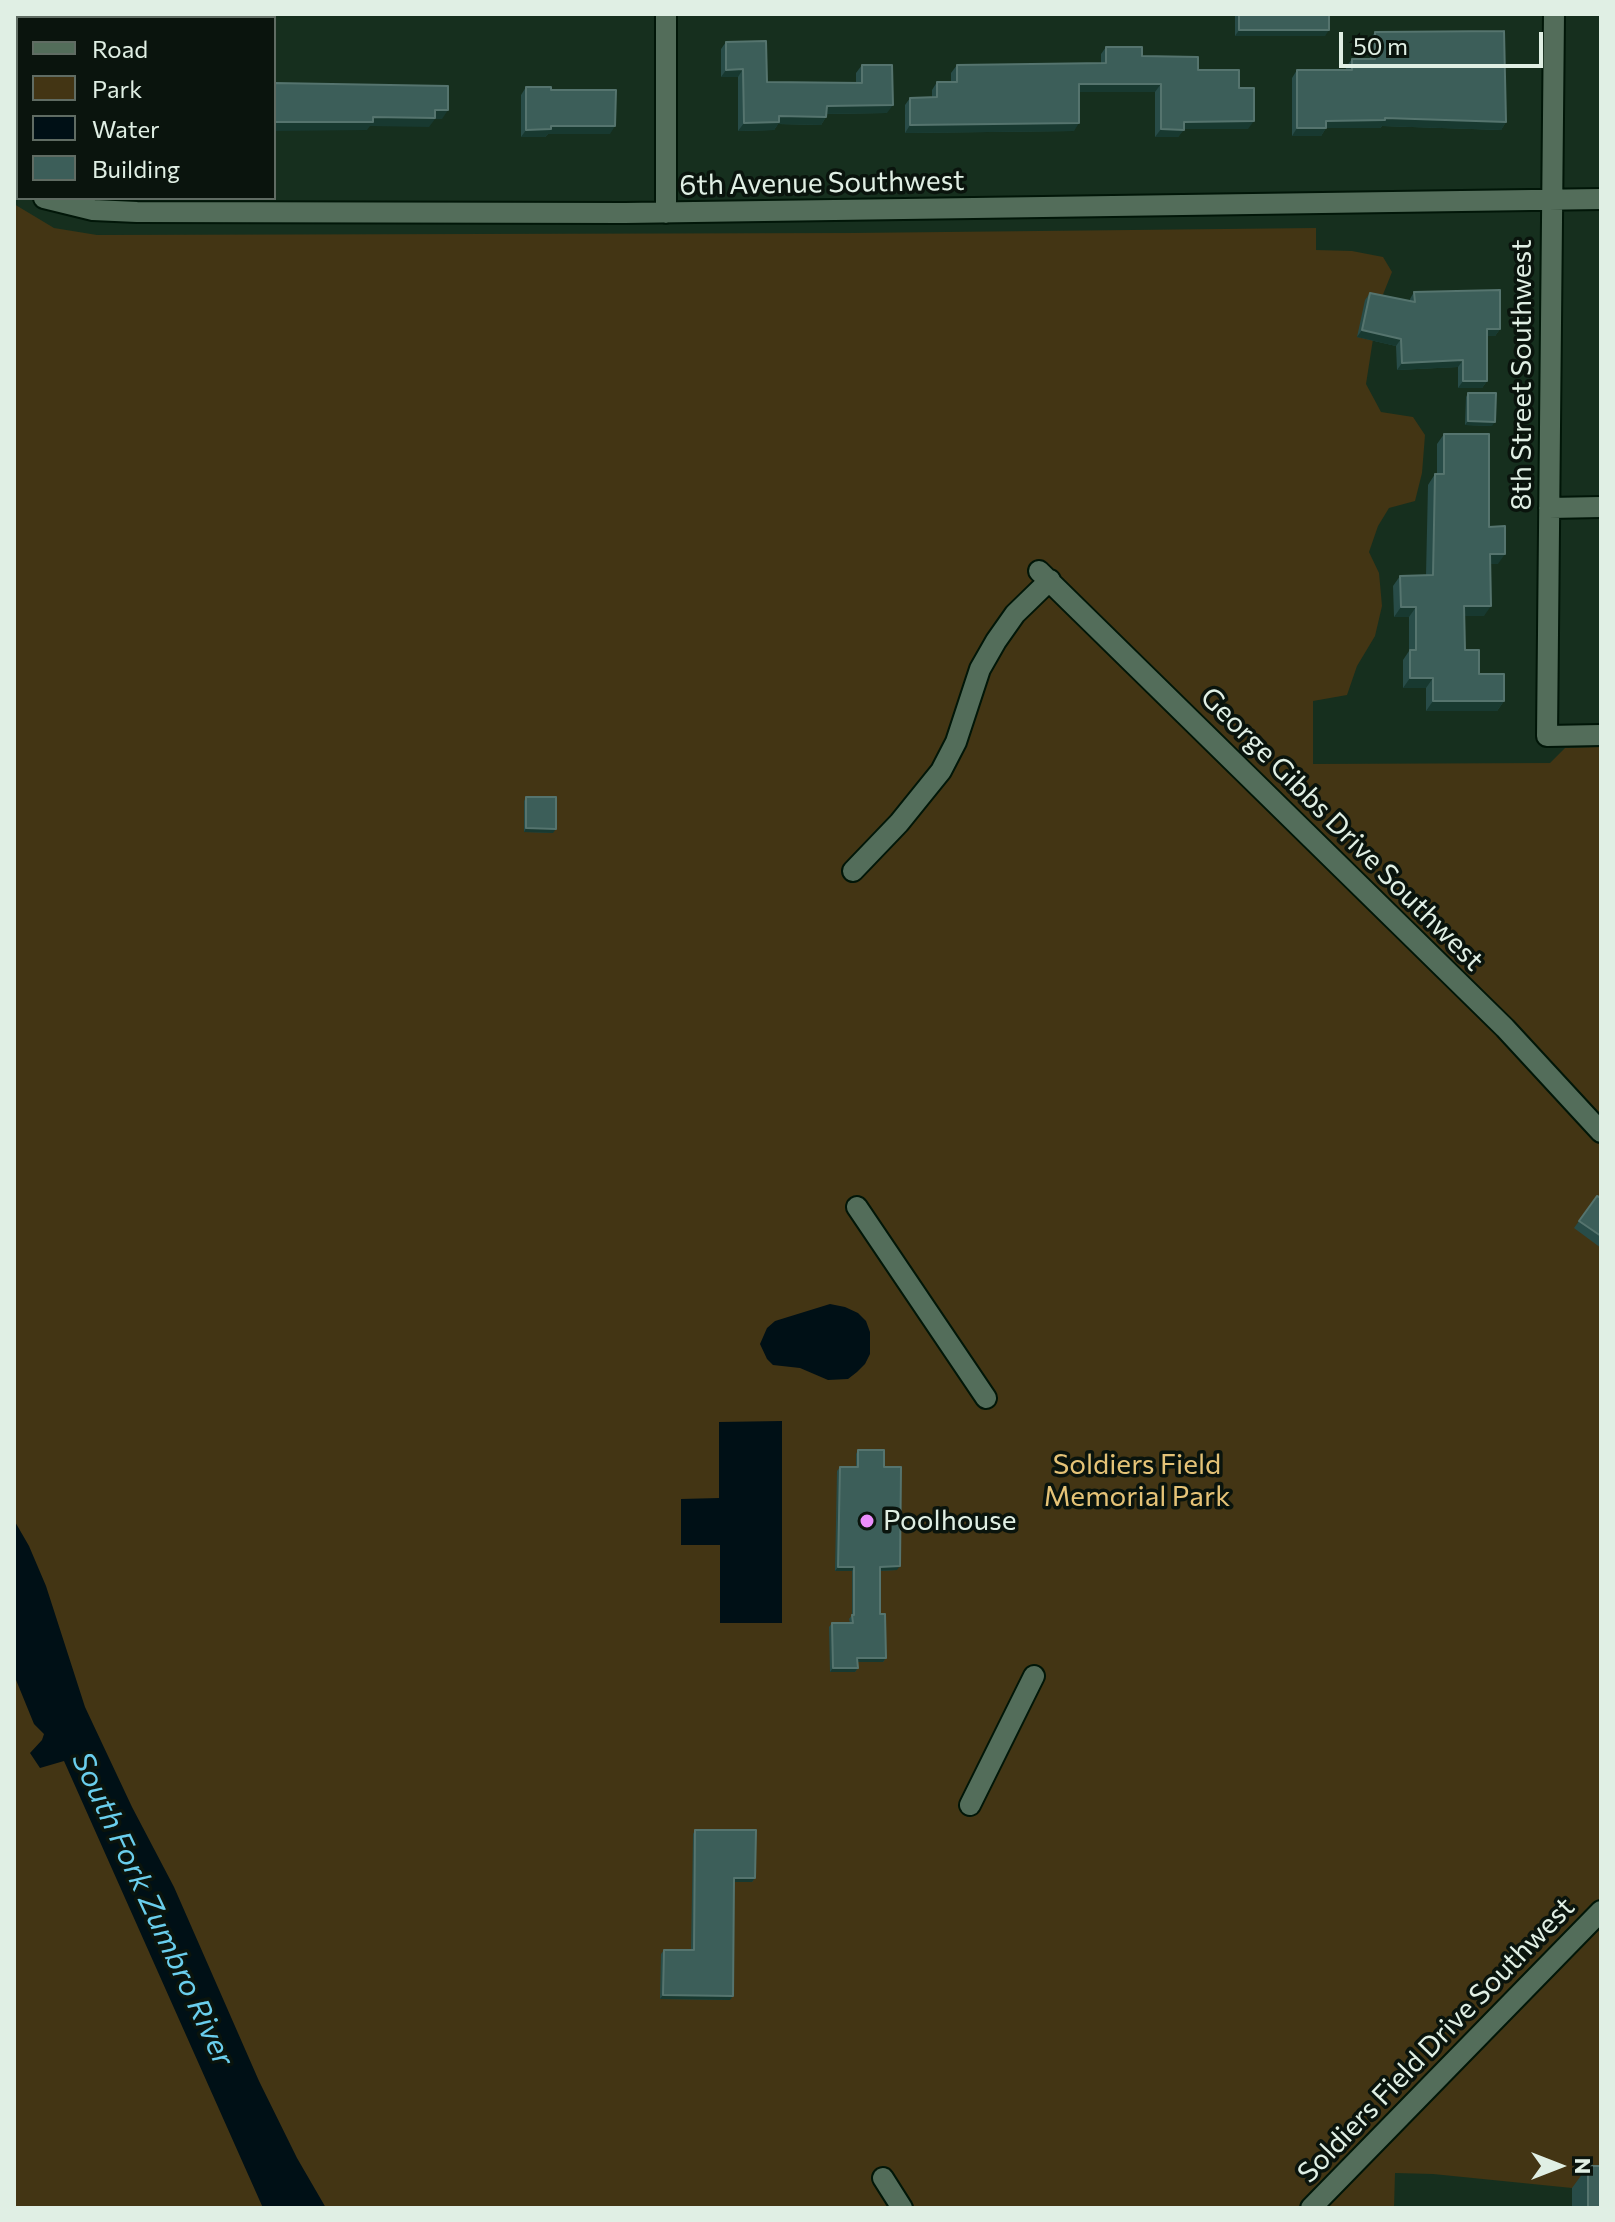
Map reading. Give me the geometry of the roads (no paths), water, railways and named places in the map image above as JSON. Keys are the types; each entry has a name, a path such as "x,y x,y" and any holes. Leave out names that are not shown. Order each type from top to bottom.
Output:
{"street":[{"path":"666,14 666,213"},
{"name":"8th Street Southwest","path":"1554,14 1547,736 1601,735"},
{"name":"6th Avenue Southwest","path":"52,200 93,210 137,212 666,213 1601,199"},
{"path":"1549,508 1601,507"},
{"name":"George Gibbs Drive Southwest","path":"853,871 899,823 934,780 956,742 980,669 996,641 1044,576 1505,1028 1601,1132"},
{"path":"857,1207 986,1398"},
{"path":"970,1805 1034,1676"},
{"name":"Soldiers Field Drive Southwest","path":"1311,2208 1601,1911"},
{"path":"883,2178 902,2208"}],"water":[{"path":"830,1304 858,1313 866,1321 870,1332 870,1354 857,1372 848,1379 828,1380 800,1368 773,1365 767,1359 760,1344 767,1328 775,1321"},
{"path":"782,1421 782,1623 720,1623 720,1545 681,1545 681,1499 719,1498 719,1422"},
{"name":"South Fork Zumbro River","path":"14,1520 46,1586 85,1707 174,1887 259,2081 326,2208 263,2208 64,1761 40,1768 30,1753 44,1734 34,1724 14,1675"}],"place":[{"name":"Poolhouse","path":"867,1521"}],"park label":[{"name":"Soldiers Field Memorial Park","path":"1137,1481"}]}
